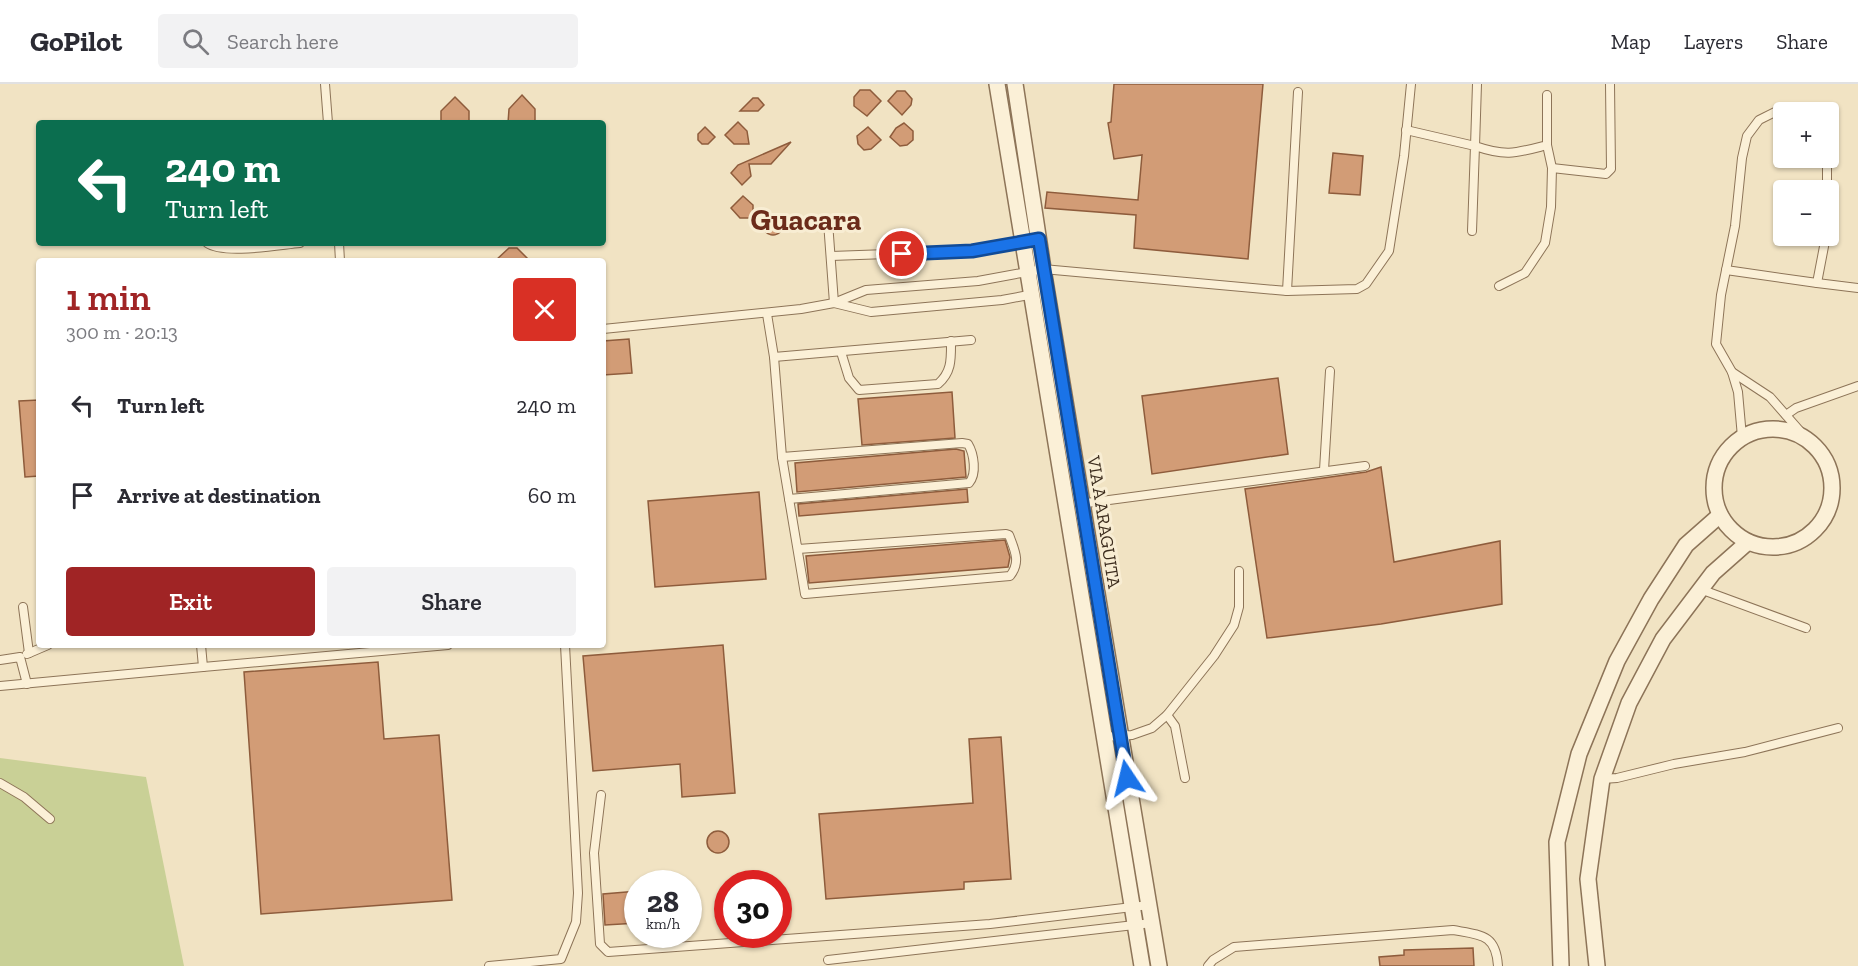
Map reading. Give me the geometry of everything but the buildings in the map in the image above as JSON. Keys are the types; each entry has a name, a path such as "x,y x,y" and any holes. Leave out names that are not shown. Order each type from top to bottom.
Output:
{"street":[{"name":"VIA A ARAGUITA","path":"997,84 1023,243 1047,291 1159,966"},
{"name":"VIA A ARAGUITA","path":"1015,84 1039,239 1031,294 1142,966"},
{"path":"1763,429 1785,430 1806,438 1822,454 1831,474 1832,496 1825,517 1811,534 1792,544 1770,547 1748,542 1720,515 1714,494 1716,471 1726,452 1742,437 1763,429"},
{"path":"1561,966 1557,842 1579,754 1617,661 1651,599 1686,545 1720,515"},
{"path":"1597,966 1588,879 1602,779 1629,703 1663,639 1699,589 1713,573 1748,542"}],"lane":[{"path":"325,84 328,120"},
{"path":"606,329 767,314 834,303 866,291 978,280 1035,271 1287,291 1357,289 1366,284 1389,251 1404,156 1411,84"},
{"path":"1472,231 1478,84"},
{"path":"1552,168 1606,174 1611,169 1610,84"},
{"path":"1287,291 1298,93"},
{"path":"1499,286 1525,273 1545,243 1551,207 1552,168 1547,145 1547,94"},
{"path":"1742,437 1738,392 1732,372 1716,344 1747,136 1759,120 1773,113"},
{"path":"1406,130 1510,154 1547,145"},
{"path":"828,222 834,303"},
{"path":"831,256 972,251 1039,239"},
{"path":"212,246 226,249 263,246"},
{"path":"1817,283 1824,246"},
{"path":"1726,270 1858,288"},
{"path":"834,303 871,312 1002,300 1047,291"},
{"path":"767,314 774,357 782,457 805,594 1010,576 1017,568 1017,555 1010,535 1006,534 798,549"},
{"path":"774,357 971,340"},
{"path":"841,352 849,378 859,390 938,384 947,376 951,364 951,341"},
{"path":"1324,470 1330,371"},
{"path":"1732,372 1770,397 1806,438"},
{"path":"1786,415 1796,408 1858,386"},
{"path":"782,457 962,443 968,444 971,448 974,470 973,479 969,483 789,499"},
{"path":"1066,507 1365,466"},
{"path":"1103,736 1120,736 1152,728 1167,715 1214,656 1234,625 1239,607 1239,571"},
{"path":"1699,589 1806,628"},
{"path":"23,607 29,652"},
{"path":"0,660 20,657 40,648"},
{"path":"201,648 203,667"},
{"path":"0,686 415,648"},
{"path":"489,966 561,959 576,922 578,893 565,648"},
{"path":"20,657 27,684"},
{"path":"1167,715 1175,726 1185,778"},
{"path":"1602,779 1617,778 1674,764 1745,752 1838,728"},
{"path":"0,783 24,797 50,819"},
{"path":"601,795 594,853 600,944 608,952 990,924 1149,905"},
{"path":"828,960 1136,923 1152,923"},
{"path":"1208,966 1218,956 1234,947 1454,930 1490,940 1497,949 1498,966"}],"green space":[{"path":"0,758 146,777 184,966 0,966"}],"district":[{"name":"Guacara","path":"806,220"}],"route":[{"path":"902,254 972,251 1039,239 1127,778"}]}
